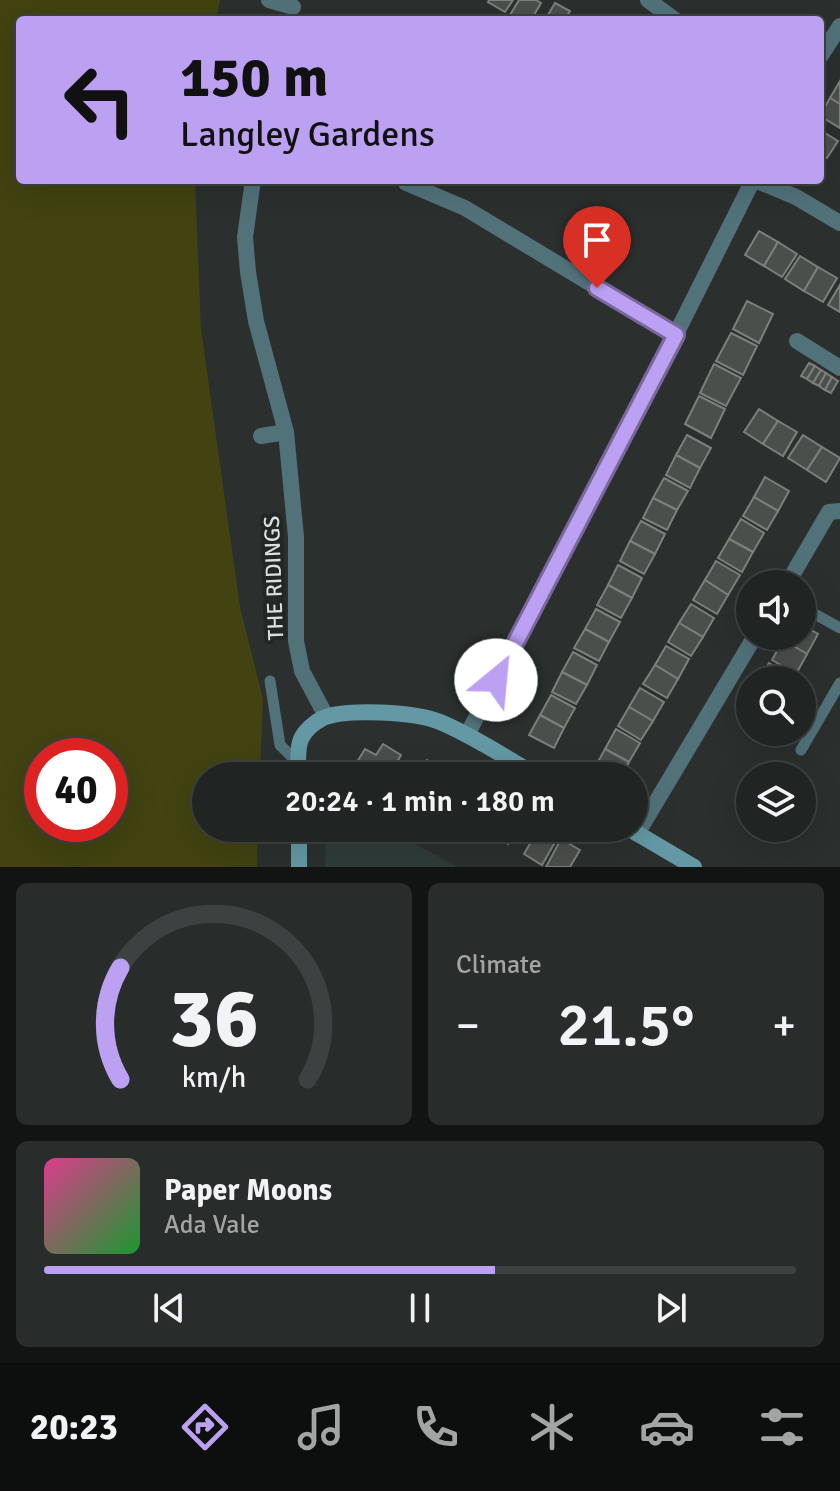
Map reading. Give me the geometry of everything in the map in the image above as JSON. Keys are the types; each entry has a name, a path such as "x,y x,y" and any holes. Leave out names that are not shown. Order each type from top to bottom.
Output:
{"main road":[{"path":"299,762 301,739 311,726 326,716 361,712 404,713 437,721 514,762"},
{"path":"648,840 694,867"},
{"path":"299,842 299,867"}],"street":[{"path":"269,0 292,9"},
{"path":"648,0 670,16"},
{"path":"824,51 840,26"},
{"name":"THE RIDINGS","path":"252,184 245,237 248,272 256,321 286,432 296,537 296,641 302,671 326,716"},
{"path":"408,184 465,208 676,335"},
{"path":"467,735 752,184"},
{"path":"764,184 796,197 840,223"},
{"path":"797,341 840,368"},
{"path":"261,436 286,432"},
{"path":"795,570 829,512 840,511"},
{"path":"648,807 746,650"}],"lane":[{"path":"816,615 840,628"},
{"path":"270,681 280,745 292,762"},
{"path":"801,750 840,683"}],"shaded area":[{"path":"0,0 220,0 217,16 16,16 16,184 195,184 201,329 240,607 263,699 261,762 192,762 192,842 258,842 257,867 0,867"},
{"path":"326,842 411,842 457,867 325,867"}],"building":[{"path":"489,0 513,0 505,12"},
{"path":"519,0 541,3 533,16 510,15"},
{"path":"555,3 570,11 567,16 547,16"},
{"path":"840,81 840,104 830,98"},
{"path":"830,98 840,104 840,128 824,118 824,109"},
{"path":"824,132 838,141 827,158 824,156"},
{"path":"759,231 778,242 764,266 745,255"},
{"path":"778,242 797,254 782,277 764,266"},
{"path":"800,256 818,267 804,291 785,279"},
{"path":"818,267 837,278 823,302 804,291"},
{"path":"840,285 840,312 828,305"},
{"path":"747,301 773,314 759,343 733,329"},
{"path":"731,333 757,346 743,375 716,361"},
{"path":"809,363 815,366 807,379 801,376"},
{"path":"714,364 741,378 726,406 700,393"},
{"path":"815,366 821,370 813,383 807,379"},
{"path":"821,370 826,373 819,386 813,383"},
{"path":"826,373 832,377 825,390 819,386"},
{"path":"832,377 838,381 831,393 825,390"},
{"path":"699,396 725,409 711,438 685,424"},
{"path":"759,409 778,421 763,444 744,432"},
{"path":"778,421 797,432 783,456 763,444"},
{"path":"687,435 711,448 700,468 676,455"},
{"path":"803,435 822,447 807,470 788,458"},
{"path":"822,447 840,458 826,482 807,470"},
{"path":"676,455 700,468 690,488 666,475"},
{"path":"765,477 789,491 778,511 754,497"},
{"path":"664,478 688,491 677,510 653,498"},
{"path":"754,497 778,511 767,530 743,516"},
{"path":"653,498 677,510 667,530 643,518"},
{"path":"741,519 764,533 753,552 729,539"},
{"path":"641,521 665,534 655,554 630,541"},
{"path":"729,539 753,552 743,570 718,558"},
{"path":"630,541 655,554 644,574 620,561"},
{"path":"716,561 736,573 736,582 728,595 705,580"},
{"path":"618,565 642,578 632,598 608,585"},
{"path":"705,580 728,595 717,614 693,600"},
{"path":"608,585 632,598 621,618 597,605"},
{"path":"691,604 714,618 703,637 679,623"},
{"path":"596,609 620,622 609,642 585,629"},
{"path":"679,623 703,637 691,656 668,642"},
{"path":"585,629 609,642 599,661 574,648"},
{"path":"666,646 689,659 678,679 655,665"},
{"path":"778,650 800,650 807,654 800,666 782,666 772,660"},
{"path":"573,652 597,665 587,685 562,672"},
{"path":"655,665 678,679 667,698 643,684"},
{"path":"562,672 587,685 576,704 552,692"},
{"path":"640,688 664,702 653,721 629,707"},
{"path":"551,695 575,708 564,728 540,715"},
{"path":"629,707 653,721 641,740 618,726"},
{"path":"540,715 564,728 554,748 529,735"},
{"path":"616,729 640,743 629,762 605,749"},
{"path":"383,744 401,755 397,762 357,762 365,749 376,755"},
{"path":"605,749 629,762 598,762"},
{"path":"531,842 555,842 542,865 524,854"},
{"path":"559,842 566,842 580,850 570,867 546,867"}],"route":[{"path":"496,680 676,335 597,288"}]}
